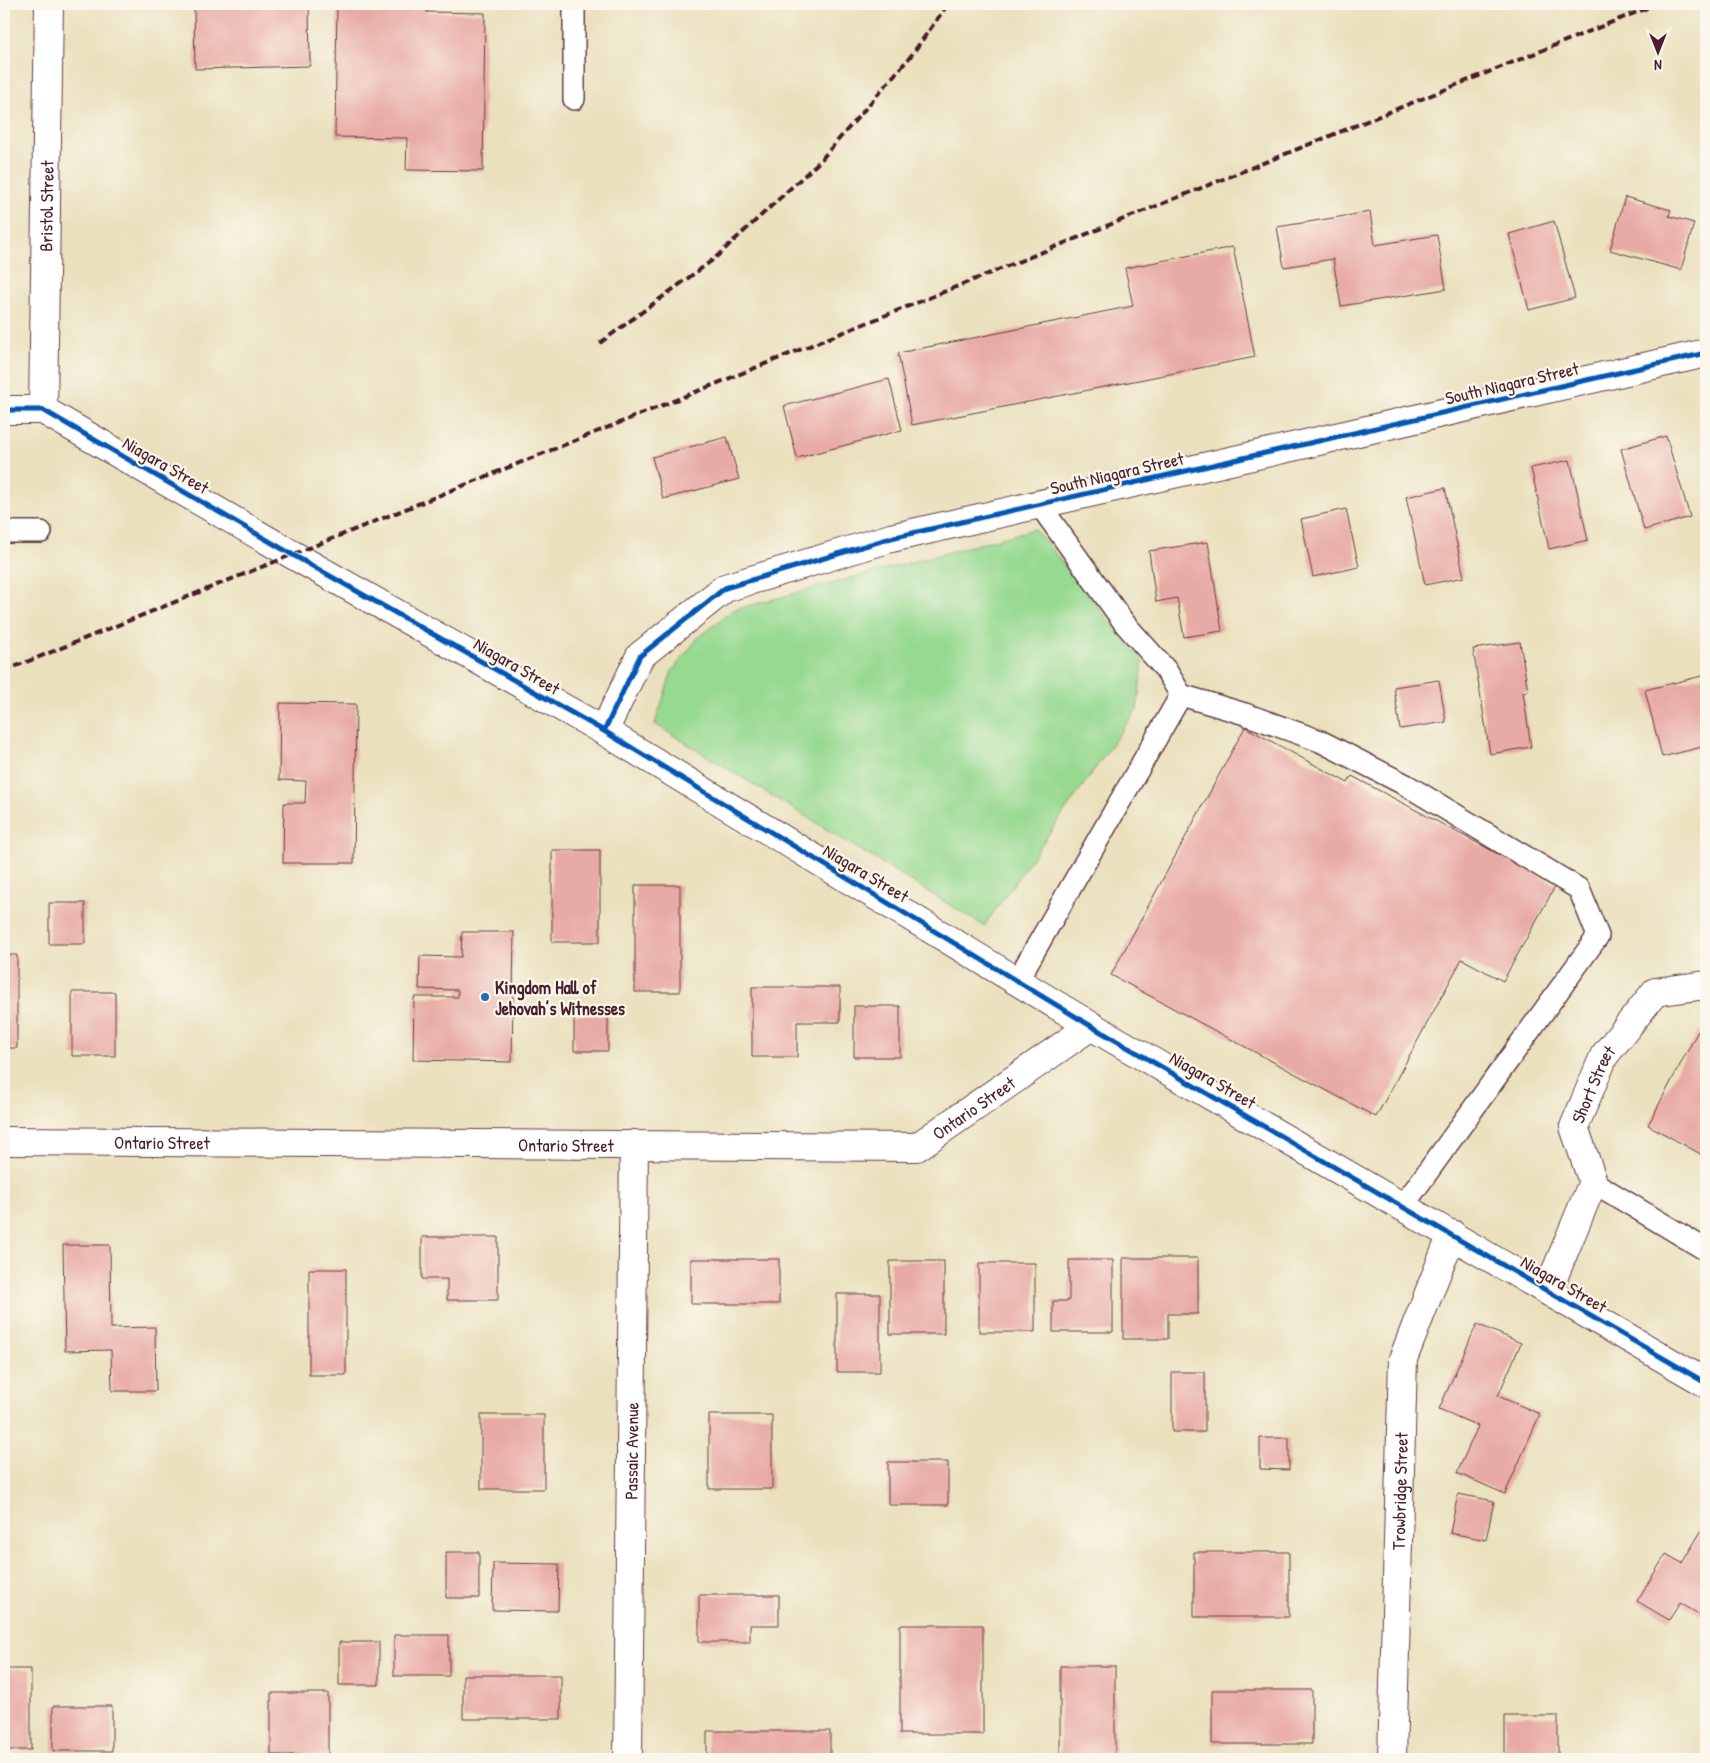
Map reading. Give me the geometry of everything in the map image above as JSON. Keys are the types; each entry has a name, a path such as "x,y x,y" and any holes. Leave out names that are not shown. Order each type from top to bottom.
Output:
{"street":[{"name":"Bristol Street","path":"43,410 49,4"},
{"name":"South Niagara Street","path":"604,731 640,656 725,588 891,538 1706,353"},
{"path":"4,410 43,410"},
{"name":"Niagara Street","path":"43,410 293,555 604,731 1091,1026 1706,1383"},
{"name":"Short Street","path":"1594,1182 1574,1127 1604,1056 1655,992 1706,985"},
{"name":"Ontario Street","path":"4,1141 634,1144 916,1148 1091,1026"},
{"name":"Passaic Avenue","path":"628,1759 634,1144"},
{"path":"1548,1290 1594,1182"},
{"name":"Trowbridge Street","path":"1392,1759 1403,1359 1452,1234"}],"lane":[{"path":"574,4 574,99"},
{"path":"1039,504 1125,624 1166,670 1181,695 1245,714 1320,741 1406,786 1579,889 1598,936 1403,1206"},
{"path":"4,532 41,532"},
{"path":"1017,981 1181,695"},
{"path":"1594,1182 1706,1250"}],"green space":[{"path":"1035,529 1143,662 1137,709 984,926 655,724 672,671 698,638 733,610"}],"building":[{"path":"194,4 309,4 310,66 195,69"},
{"path":"337,4 427,4 427,12 485,13 483,171 406,170 407,138 335,137"},
{"path":"1625,197 1671,210 1669,216 1694,223 1681,270 1610,250"},
{"path":"1370,212 1375,245 1437,235 1446,289 1341,306 1333,259 1284,267 1277,227"},
{"path":"1554,221 1575,298 1529,310 1509,234"},
{"path":"1233,247 1255,357 912,425 898,353 1133,306 1125,268"},
{"path":"889,379 902,430 797,458 784,406"},
{"path":"1666,436 1690,517 1644,530 1621,449"},
{"path":"727,437 739,479 663,499 652,457"},
{"path":"1570,460 1588,540 1549,549 1531,468"},
{"path":"1445,488 1464,577 1425,585 1406,497"},
{"path":"1346,509 1359,567 1313,577 1301,519"},
{"path":"1208,542 1222,631 1184,637 1177,598 1156,602 1149,551"},
{"path":"1520,642 1528,691 1523,692 1531,747 1490,754 1473,649"},
{"path":"1706,675 1706,746 1662,757 1645,690"},
{"path":"1439,680 1446,722 1400,729 1394,687"},
{"path":"280,703 356,704 354,863 283,863 284,803 305,803 306,781 279,780"},
{"path":"1245,727 1348,783 1352,776 1556,885 1503,981 1462,959 1376,1117 1111,975"},
{"path":"552,850 600,850 600,942 552,942"},
{"path":"635,885 680,885 680,992 635,992"},
{"path":"49,903 85,903 85,944 49,944"},
{"name":"Kingdom Hall of Jehovah’s Witnesses","path":"462,932 514,932 512,1062 413,1060 414,997 458,997 458,990 419,989 420,956 461,957"},
{"path":"4,955 17,955 17,1048 4,1048"},
{"path":"752,987 840,987 840,1022 797,1022 797,1057 752,1057"},
{"path":"72,992 115,992 115,1056 72,1056"},
{"path":"854,1006 900,1006 900,1057 854,1057"},
{"path":"574,1015 608,1015 608,1051 574,1051"},
{"path":"1698,1031 1706,1035 1706,1157 1648,1125"},
{"path":"422,1237 498,1237 498,1300 447,1300 447,1279 422,1279"},
{"path":"63,1245 110,1245 111,1328 155,1327 156,1391 112,1391 111,1350 65,1351"},
{"path":"1123,1258 1198,1258 1198,1314 1168,1314 1168,1339 1123,1339"},
{"path":"691,1259 779,1259 779,1304 691,1304"},
{"path":"1069,1260 1113,1260 1113,1332 1053,1332 1053,1301 1069,1301"},
{"path":"890,1261 944,1261 944,1334 890,1334"},
{"path":"979,1263 1035,1263 1035,1332 979,1332"},
{"path":"309,1269 346,1269 346,1375 309,1375"},
{"path":"837,1294 880,1294 880,1372 837,1372"},
{"path":"1477,1324 1521,1343 1498,1396 1540,1414 1505,1494 1457,1473 1478,1426 1439,1409"},
{"path":"1172,1372 1205,1372 1205,1432 1172,1432"},
{"path":"481,1415 544,1415 544,1489 481,1489"},
{"path":"709,1415 772,1415 772,1489 709,1489"},
{"path":"1260,1438 1289,1438 1289,1470 1260,1469"},
{"path":"888,1462 948,1462 948,1505 888,1505"},
{"path":"1458,1494 1494,1501 1486,1540 1450,1533"},
{"path":"1706,1523 1706,1605 1700,1615 1680,1603 1669,1620 1637,1601 1666,1554 1682,1563"},
{"path":"446,1552 479,1552 479,1598 446,1598"},
{"path":"1194,1552 1289,1552 1289,1617 1194,1617"},
{"path":"493,1563 559,1564 558,1611 492,1610"},
{"path":"699,1595 779,1595 779,1625 750,1625 750,1642 699,1642"},
{"path":"900,1625 983,1625 983,1734 900,1734"},
{"path":"394,1635 449,1635 449,1676 394,1676"},
{"path":"339,1642 379,1642 379,1685 339,1685"},
{"path":"1060,1666 1115,1666 1115,1758 1060,1758"},
{"path":"4,1669 31,1669 31,1750 4,1750"},
{"path":"463,1675 561,1675 561,1719 463,1719"},
{"path":"1212,1690 1312,1690 1312,1744 1212,1744"},
{"path":"271,1693 328,1693 328,1755 271,1755"},
{"path":"53,1706 112,1706 112,1751 53,1751"},
{"path":"1505,1716 1558,1716 1558,1759 1505,1759"},
{"path":"707,1731 830,1731 830,1759 707,1759"}],"railway":[{"path":"600,343 714,259 820,161 910,57 948,4"},
{"path":"4,671 1657,4"}],"cycle path":[{"path":"604,731 640,656 725,588 891,538 1706,353"},
{"path":"4,410 43,410 293,555 604,731 1091,1026 1706,1383"}],"place":[{"name":"Kingdom Hall of Jehovah’s Witnesses","path":"485,997"}]}
